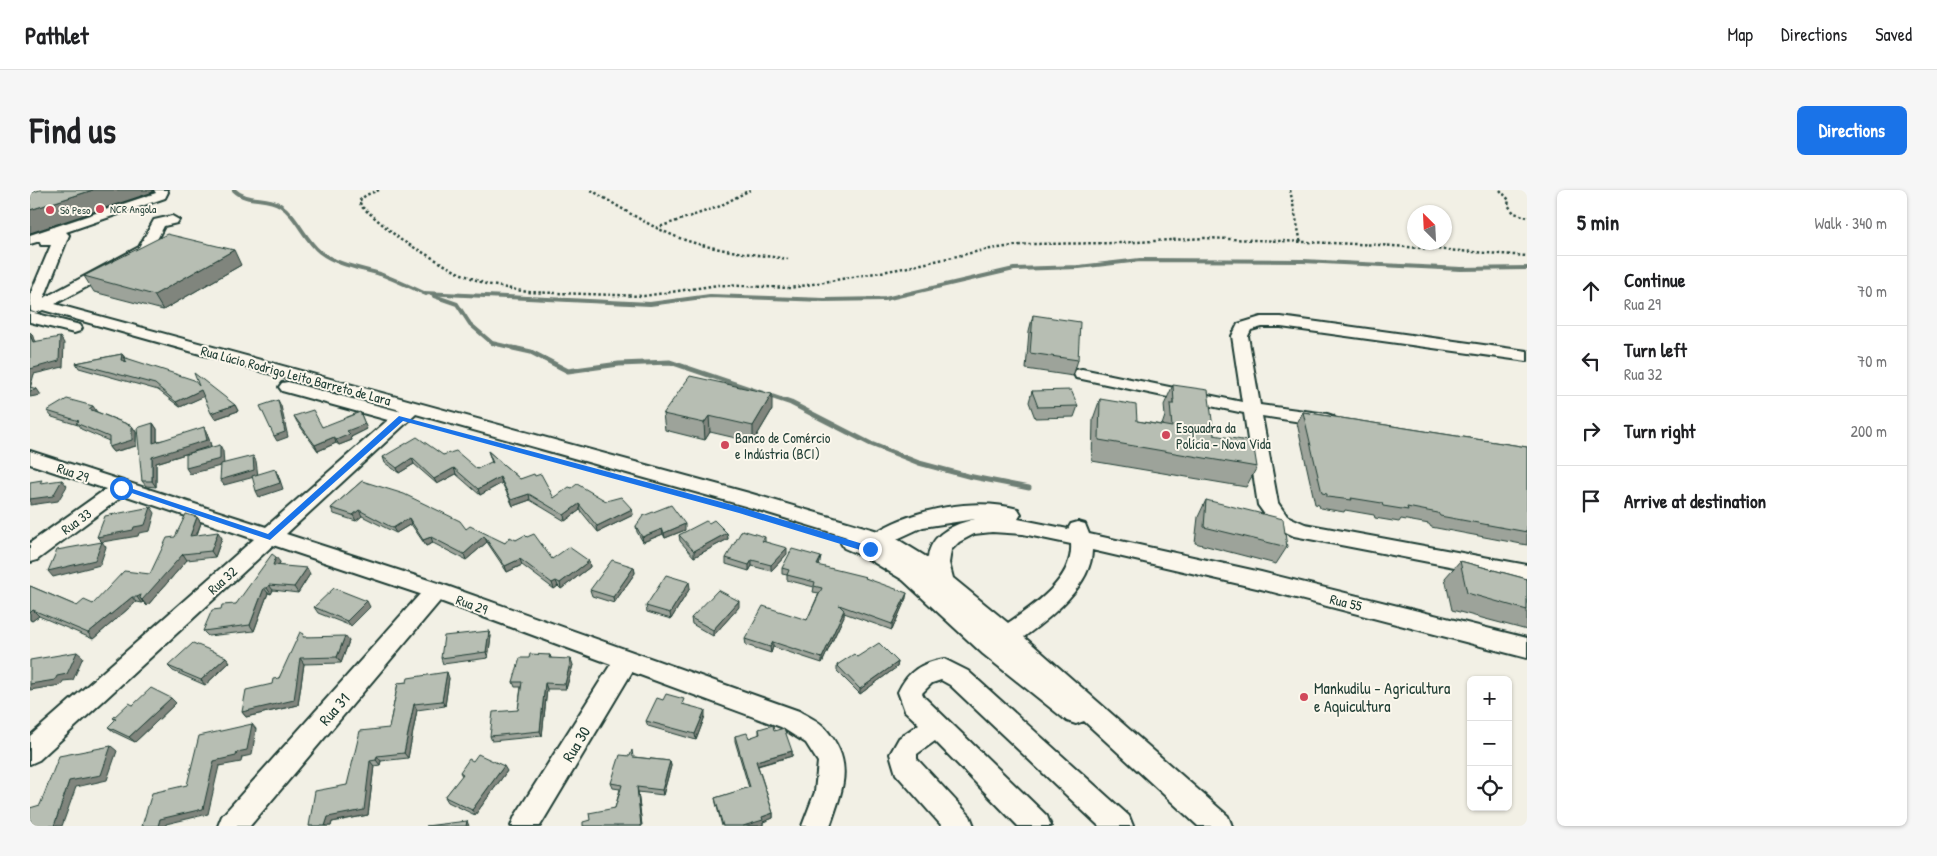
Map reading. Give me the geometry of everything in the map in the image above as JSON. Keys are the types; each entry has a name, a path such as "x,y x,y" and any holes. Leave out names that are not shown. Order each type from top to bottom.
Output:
{"street":[{"path":"30,240 161,195 162,192 160,190"},
{"path":"33,308 145,250 159,223 172,220"},
{"path":"30,249 62,235 33,308"},
{"path":"135,256 153,260"},
{"path":"30,272 45,277"},
{"name":"Rua Lúcio Rodrigo Leito Barreto de Lara","path":"33,308 139,344 350,405 407,413 740,510 875,544"},
{"path":"1527,356 1281,322 1261,322 1244,327 1240,336 1268,505 1280,521 1301,531 1527,573"},
{"path":"1082,374 1251,408 1340,422"},
{"name":"Rua 32","path":"30,752 407,413"},
{"name":"Rua 29","path":"30,457 436,592 790,719 815,735 831,760 828,792 816,826"},
{"name":"Rua 33","path":"30,554 121,488"},
{"path":"875,544 910,524 977,511 1025,515 1080,534"},
{"path":"944,582 938,562 942,546 948,539 968,528 992,525 1080,534"},
{"path":"999,641 1048,606 1077,570 1081,558 1080,534"},
{"name":"Rua 55","path":"1080,534 1527,648"},
{"path":"875,544 911,556 944,582 999,641"},
{"path":"875,544 922,583 999,641 1211,820"},
{"name":"Rua 31","path":"232,826 436,592"},
{"name":"Rua 30","path":"525,826 626,661"},
{"path":"1036,826 914,703 910,692 914,682 930,671 944,669 958,678 1119,826"},
{"path":"937,726 908,746 903,754 906,765 952,823"}],"path":[{"path":"379,190 366,195 359,201 362,207 401,240 457,272 486,284 527,292 644,296 718,285 790,288 904,268 984,250 1028,244 1120,243 1205,238 1380,246 1527,256"},
{"path":"592,190 656,228 684,240 715,248 788,259"},
{"path":"656,228 703,212 750,190"},
{"path":"1290,190 1300,243"},
{"path":"1500,190 1509,200 1508,206 1514,213 1527,217"}],"building":[{"path":"40,190 93,190 30,210 30,193"},
{"path":"167,234 234,250 154,295 84,276"},
{"path":"1033,315 1080,322 1078,360 1030,353"},
{"path":"30,335 33,342 60,337 59,361 30,369"},
{"path":"122,354 121,360 127,362 123,357 194,380 199,386 194,373 235,405 211,413 201,390 176,402 155,384 76,363"},
{"path":"690,376 772,394 753,426 709,416 704,423 663,414"},
{"path":"1173,385 1208,390 1214,435 1253,442 1257,467 1099,440 1100,399 1136,405 1137,421 1172,427 1170,404 1174,404"},
{"path":"1071,390 1078,406 1038,407 1032,391"},
{"path":"67,399 93,406 89,409 132,426 132,440 109,447 109,437 76,423 79,421 47,411"},
{"path":"278,400 285,432 274,436 260,406"},
{"path":"313,410 322,427 360,412 365,424 347,431 350,434 336,440 334,437 315,445 294,416"},
{"path":"1303,412 1527,447 1527,532 1440,516 1438,513 1407,507 1408,510 1351,498 1352,500 1327,497 1327,494 1322,493"},
{"path":"153,423 153,443 204,427 207,440 152,457 152,481 142,481 137,428"},
{"path":"417,437 443,455 456,451 477,469 491,462 493,463 488,451 520,479 534,474 535,476 541,474 554,498 569,487 572,488 577,484 606,501 621,497 632,509 597,526 579,504 564,515 529,494 511,500 500,477 478,489 454,468 434,479 412,458 397,468 383,457"},
{"path":"220,445 220,459 186,468 186,454"},
{"path":"253,456 254,470 220,480 221,464"},
{"path":"275,469 280,483 256,491 252,476"},
{"path":"42,480 40,483 62,480 53,496 30,499 30,482"},
{"path":"362,481 404,494 460,521 466,529 470,526 505,543 510,537 516,540 525,535 527,537 534,534 552,559 569,547 589,561 560,583 556,581 552,583 520,559 505,566 484,536 464,554 431,537 423,540 409,518 393,528 359,510 353,515 331,508"},
{"path":"1206,500 1283,519 1287,547 1204,527"},
{"path":"671,505 685,524 664,533 662,529 642,537 636,526 643,516"},
{"path":"151,507 145,525 134,527 133,530 97,537 105,516"},
{"path":"186,514 197,517 190,536 218,532 211,551 183,554 142,600 140,598 141,595 132,597 88,633 33,610 30,613 30,586 77,606 84,600 93,604 124,571 150,574 167,538 175,537"},
{"path":"714,520 727,533 694,551 679,535 706,521 709,523"},
{"path":"742,530 765,537 762,541 787,548 771,565 752,560 749,565 726,558"},
{"path":"102,542 95,560 48,571 57,550"},
{"path":"792,549 821,557 817,565 866,577 907,593 892,624 839,605 844,610 822,658 773,642 770,647 745,639 763,606 807,620 822,588 814,586 815,582 787,575 789,570 782,568"},
{"path":"272,554 276,557 273,565 307,568 294,587 269,585 267,588 264,588 250,625 203,631 212,610 221,609 222,605 236,604"},
{"path":"612,560 634,567 613,597 590,590"},
{"path":"1460,561 1527,579 1527,610 1467,593"},
{"path":"666,575 689,582 670,613 646,606"},
{"path":"334,588 367,601 347,621 314,607"},
{"path":"718,590 739,601 713,630 691,618"},
{"path":"489,631 486,652 441,658 444,636"},
{"path":"300,632 304,634 303,637 345,636 337,657 300,658 294,700 242,712 246,690 272,684 273,679 279,678"},
{"path":"193,643 226,657 201,680 168,666"},
{"path":"879,643 898,662 860,689 837,665 854,654 857,657"},
{"path":"77,652 67,674 57,676 55,680 30,684 30,660"},
{"path":"530,654 550,655 549,658 571,659 565,684 545,683 540,731 490,736 493,712 518,710 522,682 513,682 520,658 529,658"},
{"path":"447,672 442,701 414,704 404,753 377,756 376,760 370,761 364,810 328,817 325,826 309,826 315,791 347,785 360,731 389,728 398,683 407,682 408,678"},
{"path":"151,688 171,698 129,737 108,727 116,719 113,718 129,703 133,705"},
{"path":"666,694 684,699 682,704 705,710 695,734 646,721 657,698 663,700"},
{"path":"252,724 247,750 237,752 236,756 214,761 203,809 160,819 158,826 142,826 152,793 187,785 199,736"},
{"path":"773,725 774,731 784,728 792,751 756,761 773,813 762,817 763,820 743,826 723,826 715,798 750,787 735,736 747,733 749,738 760,734 759,729"},
{"path":"111,746 101,775 69,781 54,826 30,826 30,808 40,805 59,756"},
{"path":"632,750 633,757 670,761 662,790 637,787 641,826 583,826 583,822 590,820 589,813 615,808 622,785 611,783 620,755 630,756"},
{"path":"478,754 504,766 472,810 445,797 463,774 460,772 469,759 473,761"},
{"path":"467,821 466,826 426,826"}],"waterway":[{"path":"234,190 245,197 275,202 280,205 291,215 314,247 334,260 380,274 426,294"},
{"path":"424,293 650,304 710,296 824,300 885,299 1014,269 1079,267 1140,260 1303,261 1461,269 1527,268"},
{"path":"434,296 457,304 470,324 492,343 518,349"},
{"path":"513,348 531,352 568,371 619,364 670,362 791,403 871,444 919,463 968,476 1029,488"}],"place":[{"name":"NCR Angola","path":"100,209"},
{"name":"Só Peso","path":"50,210"},
{"name":"Esquadra da Polícia - Nova Vida","path":"1166,435"},
{"name":"Banco de Comércio e Indústria (BCI)","path":"725,445"},
{"name":"Mankudilu - Agricultura e Aquicultura","path":"1304,697"}],"route":[{"path":"121,488 270,537 401,418 740,510 870,549"}]}
